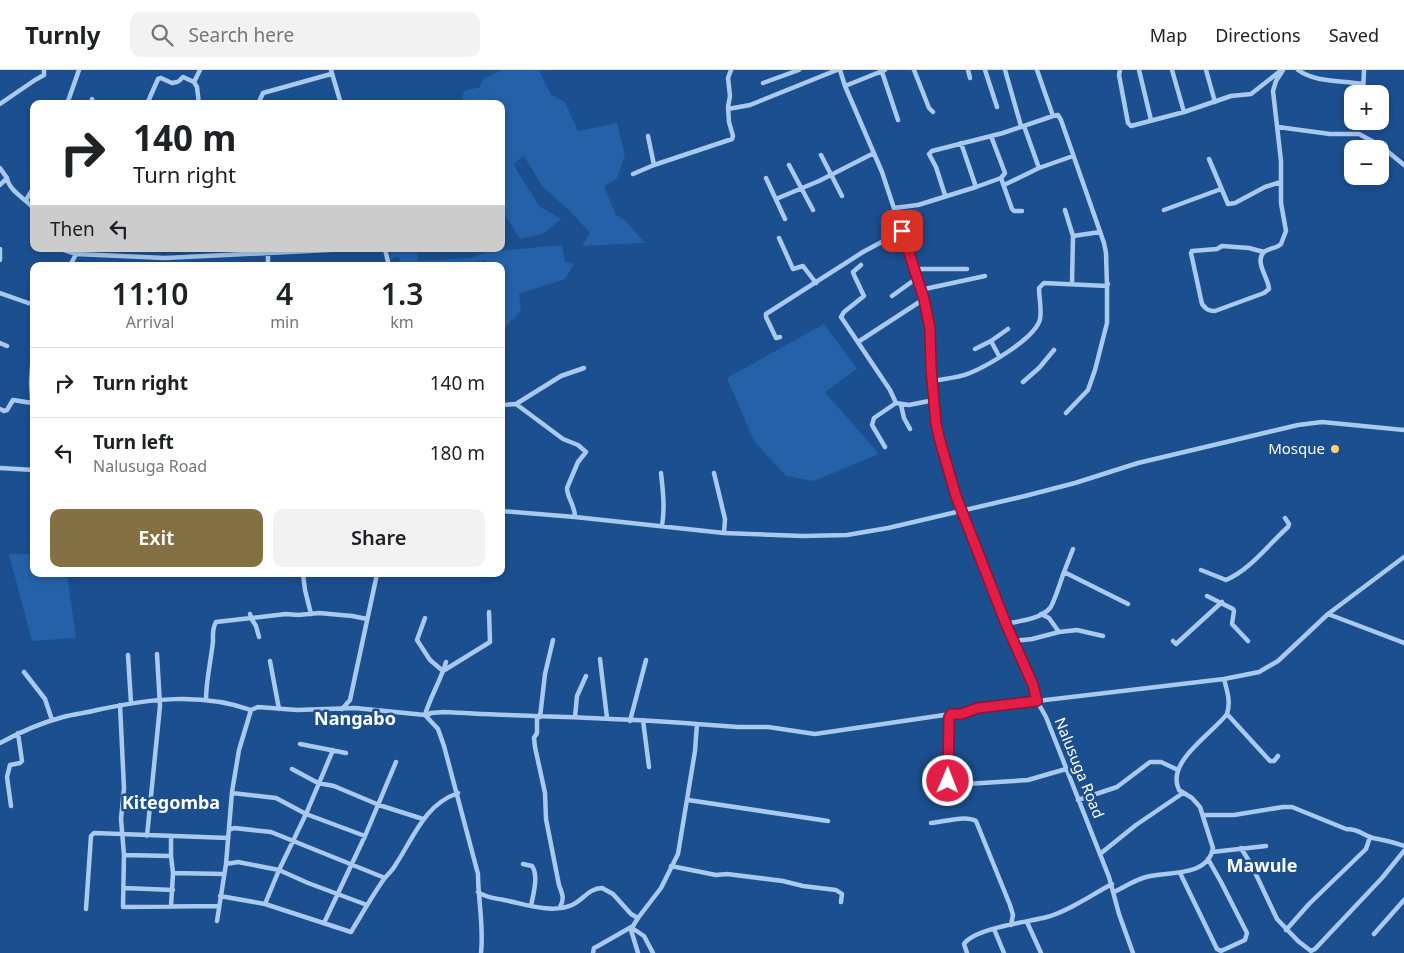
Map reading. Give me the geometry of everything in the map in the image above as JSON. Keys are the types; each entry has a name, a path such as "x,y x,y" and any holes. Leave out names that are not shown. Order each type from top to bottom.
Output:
{"street":[{"path":"0,104 44,75 44,70"},
{"path":"69,100 79,70"},
{"path":"194,82 200,70"},
{"path":"633,174 732,139 728,109 730,96 728,78 731,70"},
{"path":"763,83 799,70"},
{"path":"728,109 750,105 838,70"},
{"name":"Nalusuga Road","path":"838,70 882,172 924,299 930,329 936,424 956,496 1112,884 1119,914 1133,953"},
{"path":"914,70 929,108 933,112"},
{"path":"968,70 970,78"},
{"path":"985,70 997,107"},
{"path":"1005,70 1022,126 1039,168"},
{"path":"1037,70 1053,116"},
{"path":"1120,70 1119,75 1129,125 1131,126 1184,112 1231,96 1251,94 1281,71"},
{"path":"1139,70 1152,120"},
{"path":"1172,70 1184,112"},
{"path":"1206,70 1215,102"},
{"path":"1298,70 1315,79 1342,80 1363,84 1364,70"},
{"path":"844,86 884,71 898,120"},
{"path":"1264,252 1261,261 1269,284 1267,291 1215,311 1206,309 1202,304 1191,253 1192,250 1217,249 1222,246 1249,248 1264,252 1278,247 1285,237 1286,231 1281,203 1282,182 1278,127 1273,91 1281,71"},
{"path":"259,100 262,93 331,72 340,100"},
{"path":"149,100 158,79 161,78 172,83 183,77 194,82 197,87 199,100"},
{"path":"945,196 930,154 934,150 991,136 1053,116 1059,116 1106,253 1107,286 1107,323 1095,370 1088,390 1066,413"},
{"path":"1278,127 1330,134 1359,134 1381,146 1404,165"},
{"path":"648,136 654,165"},
{"path":"894,208 908,207 1001,178 1005,173 991,136"},
{"path":"961,143 976,187"},
{"path":"776,199 874,153"},
{"path":"820,155 842,196"},
{"path":"1004,185 1039,168 1073,156"},
{"path":"1209,159 1228,204 1265,187 1282,182"},
{"path":"789,166 813,210"},
{"path":"0,168 7,178 9,187 30,204"},
{"path":"0,185 7,178"},
{"path":"766,178 785,219"},
{"path":"1001,178 1013,210 1022,211"},
{"path":"1164,210 1221,188"},
{"path":"26,200 30,194"},
{"path":"1065,210 1072,236 1072,284"},
{"path":"776,338 766,314 863,252 902,231"},
{"path":"1072,236 1100,232"},
{"path":"779,238 793,269 803,266 816,283"},
{"path":"0,249 0,260"},
{"path":"70,252 76,254 156,257 288,252"},
{"path":"198,256 199,252"},
{"path":"267,262 268,253"},
{"path":"72,262 76,254"},
{"path":"861,265 855,270 854,275 864,296 844,312 841,317 890,390 910,429"},
{"path":"914,269 967,269"},
{"path":"920,290 985,276"},
{"path":"892,296 916,278"},
{"path":"1107,286 1108,280"},
{"path":"932,381 971,372 1021,343 1037,328 1040,319 1039,288 1041,284 1107,286"},
{"path":"0,293 30,304"},
{"path":"858,342 924,299"},
{"path":"976,349 1008,329"},
{"path":"991,340 999,356"},
{"path":"0,344 7,346"},
{"path":"1022,382 1039,368 1054,350"},
{"path":"505,405 516,404 561,376 584,368"},
{"path":"0,409 7,410 13,400 30,403"},
{"path":"885,447 872,425 872,420 898,404 934,400"},
{"path":"516,404 556,435 569,443 578,445 586,452 578,462 567,488 575,509 574,517"},
{"path":"505,511 724,533 803,536 847,535 872,531 1075,483 1138,462 1298,425 1322,422 1404,430"},
{"path":"0,468 30,470"},
{"path":"661,473 664,498 662,526"},
{"path":"714,473 725,519 724,533"},
{"path":"1201,570 1226,580 1240,572 1288,527 1285,518"},
{"path":"1006,624 1041,614 1051,606 1073,549"},
{"path":"0,743 18,733 52,720 131,703 188,698 232,704 251,710 258,707 279,709 355,708 426,716 431,713 444,712 538,717 607,718 738,727 768,726 815,734 961,714 978,708 1224,679 1259,672 1278,661 1328,614 1404,557"},
{"path":"1064,572 1128,604"},
{"path":"303,577 311,614"},
{"path":"342,709 350,700 376,577"},
{"path":"1207,596 1233,609 1232,624 1248,641"},
{"path":"1173,642 1176,644 1222,602"},
{"path":"443,671 490,642 489,612"},
{"path":"206,700 207,679 216,622 250,616 286,614 298,616 311,614 352,616 367,619"},
{"path":"1041,614 1049,618 1059,632"},
{"path":"1328,614 1404,643"},
{"path":"250,616 256,626 259,637"},
{"path":"425,618 417,640 430,660 443,671"},
{"path":"1013,641 1077,630 1103,636"},
{"path":"553,640 545,674 537,733 534,738 545,792 546,820 559,885 563,895 560,907"},
{"path":"147,836 160,706 156,654"},
{"path":"128,655 131,703"},
{"path":"600,659 607,718"},
{"path":"630,721 646,660"},
{"path":"270,661 279,709"},
{"path":"426,716 428,703 446,662"},
{"path":"24,672 45,699 52,720"},
{"path":"575,717 577,696 586,676"},
{"path":"1114,892 1143,877 1180,873 1194,869 1204,863 1212,852 1200,807 1192,798 1183,793 1177,785 1178,770 1196,744 1227,714 1229,696 1224,679"},
{"path":"350,700 355,708"},
{"path":"120,705 124,788 121,819 124,855 123,907 219,906"},
{"path":"217,921 226,864 228,820 239,750 251,710"},
{"path":"951,714 949,717 948,781 950,785 1028,780 1066,769"},
{"path":"1227,714 1270,761 1274,761 1278,756"},
{"path":"426,716 434,724 442,738 478,874 481,912 481,953"},
{"path":"643,720 649,767"},
{"path":"638,953 633,941 633,927 660,888 680,848 695,751 697,724"},
{"path":"11,806 7,777 10,766 22,761 18,733"},
{"path":"300,744 346,753"},
{"path":"265,904 333,750"},
{"path":"324,923 379,805 396,762"},
{"path":"1078,800 1117,786 1150,762 1161,762 1178,770"},
{"path":"292,769 318,783 334,786 379,805 423,819"},
{"path":"220,896 265,904 351,932 385,878 395,866 423,819 443,800 458,793"},
{"path":"1100,854 1136,825 1183,793"},
{"path":"232,794 276,798 306,814 365,836"},
{"path":"688,800 828,822"},
{"path":"1203,815 1234,815 1284,806 1292,807 1346,829 1363,832 1370,837 1404,846"},
{"path":"931,823 963,819 976,821 1010,906 1013,915 1011,925"},
{"path":"229,830 234,828 271,832 385,878"},
{"path":"86,909 92,835 98,832 147,836 228,838"},
{"path":"171,836 173,873 171,906"},
{"path":"1286,930 1309,904 1366,849 1370,837"},
{"path":"1212,852 1266,846"},
{"path":"1241,848 1252,866 1277,920 1311,951 1382,878 1404,851"},
{"path":"124,855 171,856"},
{"path":"1180,873 1217,949 1222,950 1246,940 1247,933 1208,859"},
{"path":"226,864 238,862 279,870 308,884 367,905"},
{"path":"523,864 532,866 534,869 534,889 531,906"},
{"path":"671,866 716,875 727,874 836,890 842,894 841,902"},
{"path":"173,873 224,874"},
{"path":"967,953 964,946 965,941 994,929 1054,915 1112,884"},
{"path":"124,888 172,890"},
{"path":"478,892 486,897 548,908 574,904 590,891 602,888 613,894 631,914 638,918"},
{"path":"1374,934 1404,900"},
{"path":"1027,922 1041,953"},
{"path":"593,953 594,948 633,927"},
{"path":"633,927 644,936 654,953"},
{"path":"994,929 1004,953"}],"shaded area":[{"path":"502,70 539,70 551,95 565,102 578,131 617,123 625,155 617,179 604,186 616,215 625,220 645,243 582,246 590,233 572,213 542,186 524,156 513,164 539,206 561,219 543,234 520,239 505,215 505,100 462,100 464,91 480,87 483,79"},
{"path":"562,245 565,262 574,264 565,279 519,294 521,311 505,327 505,262 486,262 485,260 480,262 401,262 398,256 390,260 391,252 416,252 418,261 470,258 487,252 505,252 505,250"},
{"path":"824,324 857,369 825,392 879,454 814,481 786,476 754,441 727,378"},
{"path":"9,554 30,554 30,577 67,577 76,638 32,641"}],"place":[{"name":"Mosque","path":"1335,449"}],"district":[{"name":"Nangabo","path":"355,719"},
{"name":"Kitegomba","path":"171,803"},
{"name":"Mawule","path":"1262,866"}],"route":[{"path":"902,231 924,299 930,329 932,381 936,424 940,441 956,496 968,522 1006,624 1033,685 1037,701 978,708 961,714 951,714 949,717 948,781"}]}
